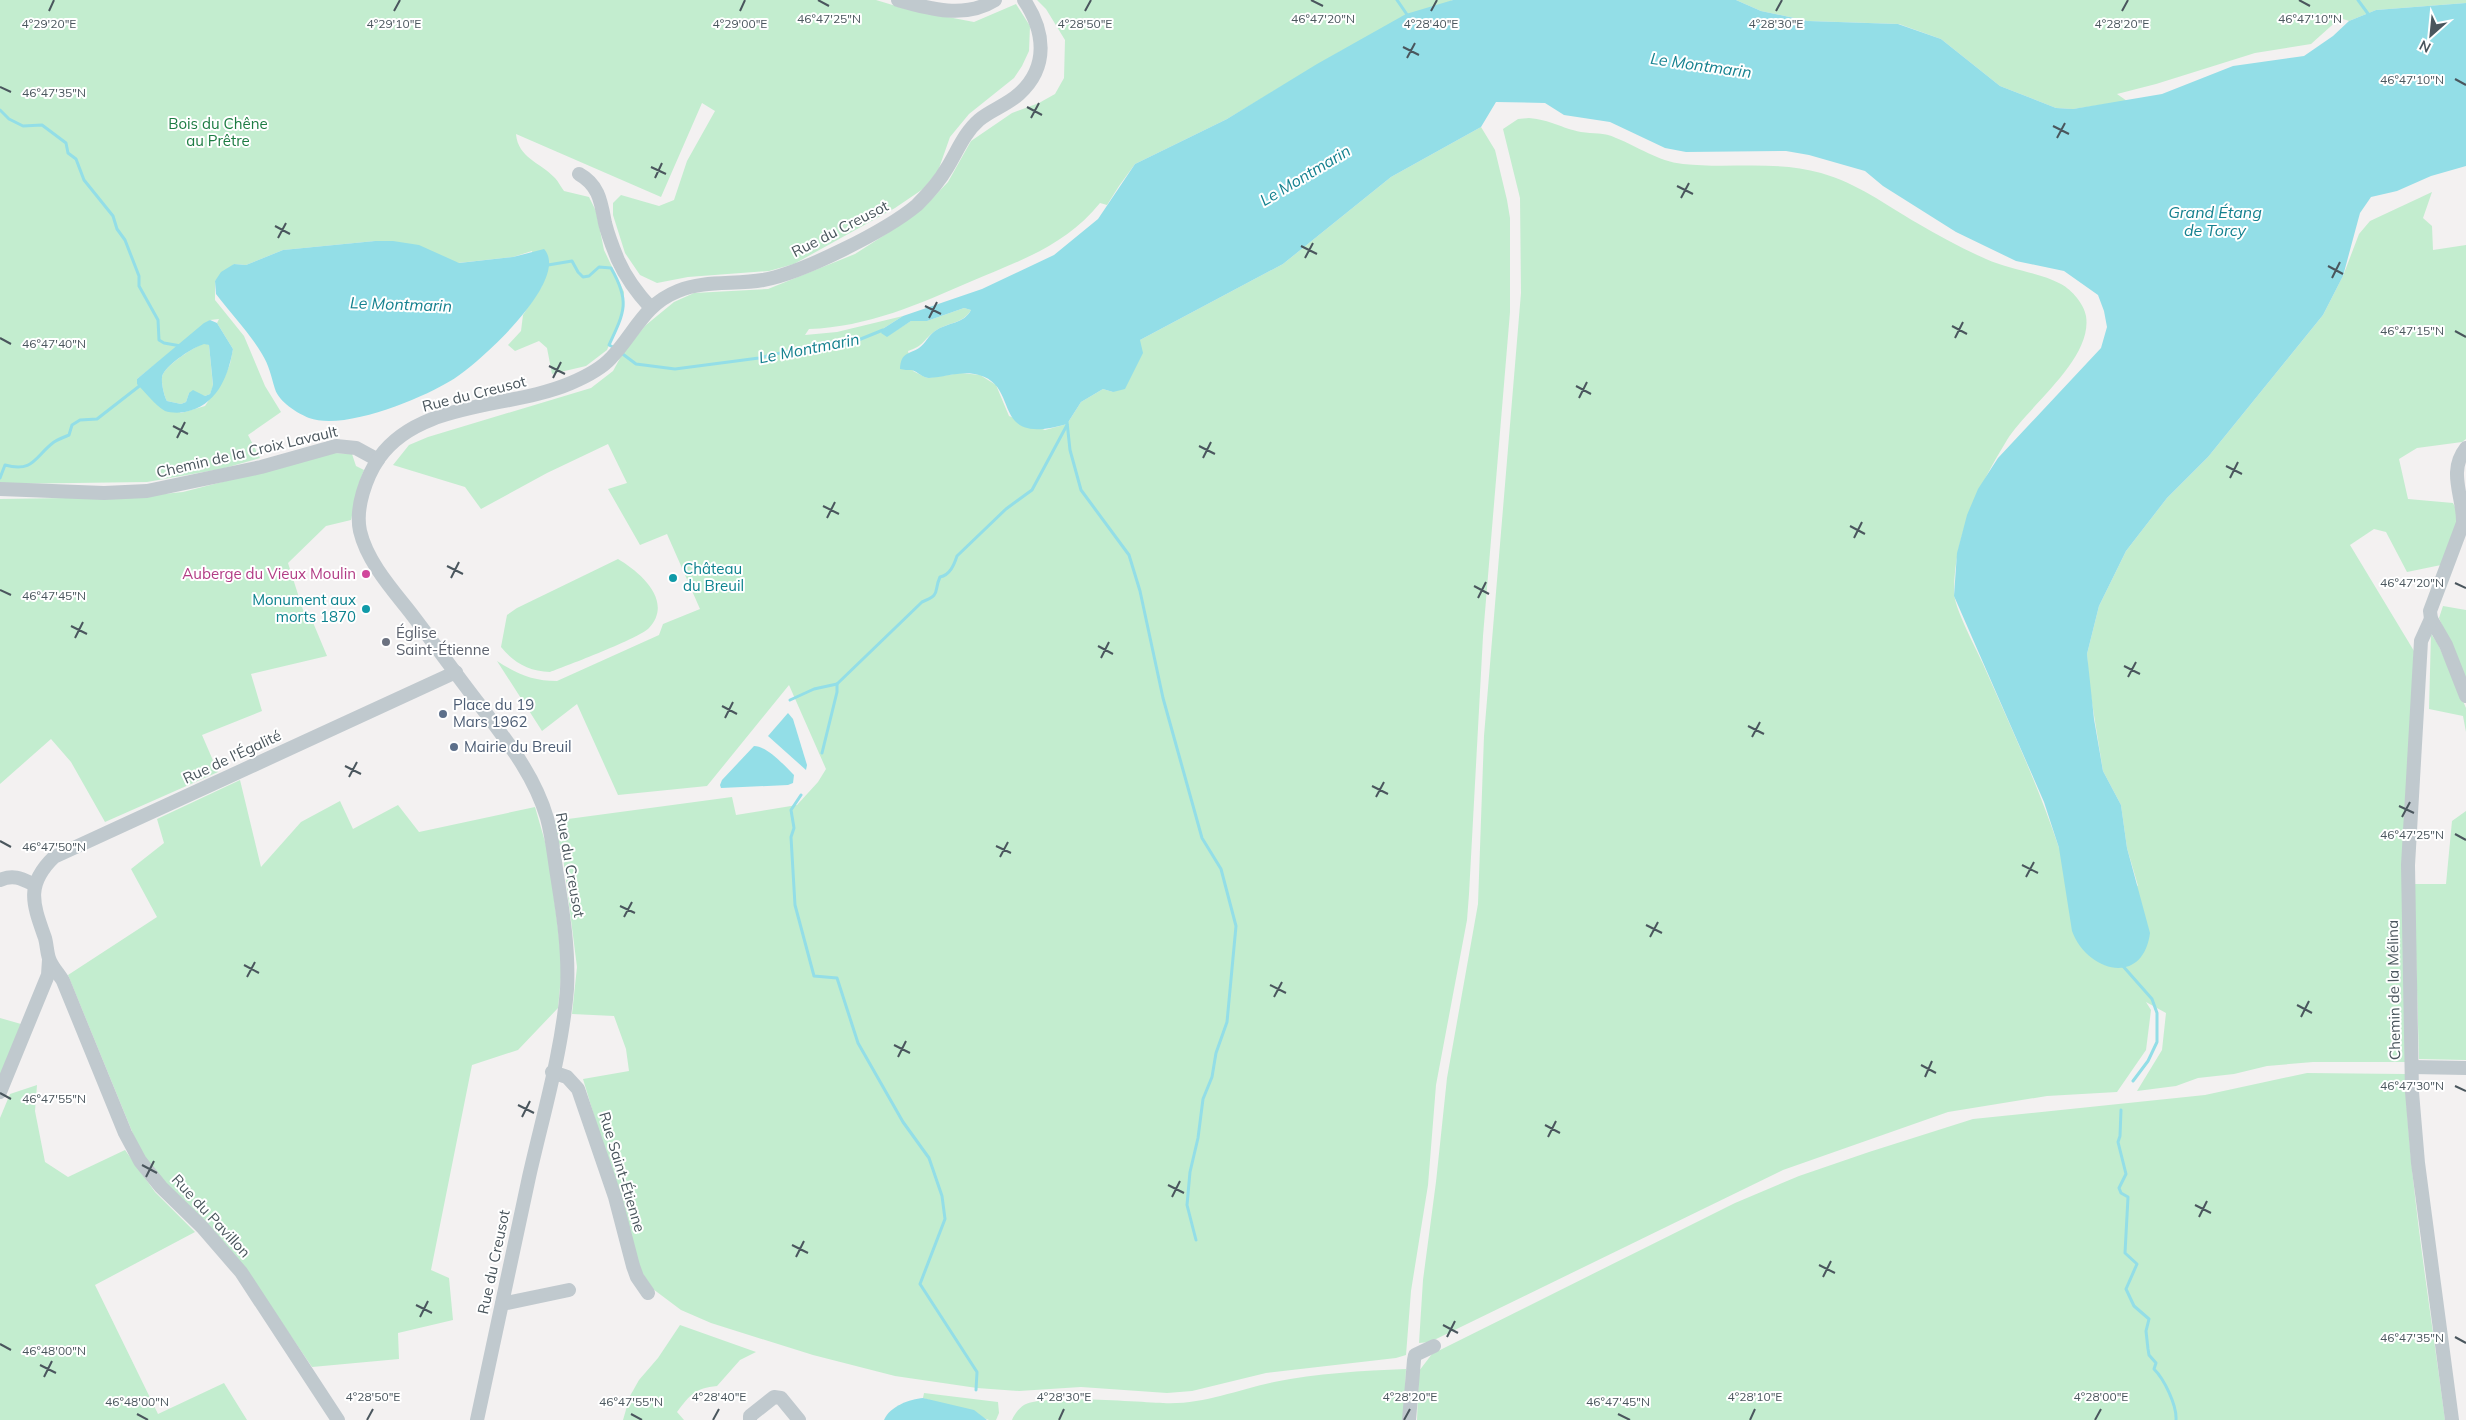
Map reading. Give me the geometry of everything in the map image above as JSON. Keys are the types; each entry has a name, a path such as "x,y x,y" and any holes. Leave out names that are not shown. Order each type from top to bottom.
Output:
{"street":[{"path":"898,0 960,11 971,11 995,0"},
{"name":"Rue du Creusot","path":"476,1420 564,1011 568,966 564,916 547,817 531,777 456,672 386,580 360,534 360,506 378,460 391,445 415,426 454,413 543,394 576,381 601,367 617,351 639,320 651,308 673,292 685,288 765,280 807,266 885,226 915,206 938,182 968,131 976,123 1016,96 1032,78 1041,56 1042,45 1036,20 1024,0"},
{"path":"579,174 586,178 597,191 609,237 624,273 651,308"},
{"name":"Chemin de la Croix Lavault","path":"2,489 104,493 147,491 261,466 336,446 356,448 378,460"},
{"name":"Chemin de la Mélina","path":"2452,1420 2418,1163 2412,1067 2408,899 2410,820 2421,641 2431,619 2433,602 2460,536 2463,510 2456,472 2466,448"},
{"path":"2431,619 2446,645 2466,696"},
{"name":"Rue de l'Égalité","path":"35,885 39,873 54,857 456,672"},
{"path":"0,880 9,876 18,877 35,885"},
{"name":"Rue du Pavillon","path":"35,885 34,906 48,947 49,960 63,980 125,1133 140,1161 161,1187 241,1272 338,1420"},
{"path":"0,1092 48,975 49,960"},
{"path":"2412,1067 2466,1068"},
{"name":"Rue Saint-Étienne","path":"552,1072 567,1077 578,1089 615,1197 637,1277 648,1293"},
{"path":"502,1304 569,1290"},
{"path":"1409,1420 1415,1355 1434,1346"},
{"path":"750,1420 750,1416 774,1397 781,1398 799,1420"}],"green space":[{"name":"Bois du Chêne au Prêtre","path":"0,0 876,0 906,9 974,22 1016,4 1030,26 1029,51 1022,66 1014,78 969,114 950,137 938,171 923,189 895,208 794,264 769,271 688,277 657,283 640,275 625,253 613,215 613,203 621,195 659,206 674,200 687,161 715,111 702,103 661,197 516,134 521,149 525,154 549,172 564,191 589,197 596,211 604,250 624,292 623,312 607,350 586,366 552,374 547,348 539,341 515,351 508,345 521,331 523,315 542,286 532,251 513,257 458,263 375,241 283,250 246,265 234,264 215,281 215,300 244,336 265,386 281,412 248,435 260,458 221,469 147,482 0,484","holes":["219,319 217,323 233,349 225,376 205,406 181,413 137,379 210,320"]},
{"path":"1037,0 1453,0 1341,51 1227,119 1135,164 1107,205 1100,203 1072,230 1041,250 913,306 852,324 809,329 805,335 837,332 903,316 884,328 887,336 911,321 927,321 964,308 971,310 964,318 940,328 920,345 908,351 913,371 927,378 961,373 980,375 996,385 1009,416 1045,430 1067,424 1081,402 1103,389 1113,392 1140,340 1283,264 1391,177 1481,127 1495,150 1510,218 1510,312 1483,636 1467,920 1436,1085 1428,1185 1411,1291 1406,1355 1396,1358 1266,1373 1192,1391 1167,1393 1081,1387 1019,1391 977,1388 895,1376 813,1355 711,1323 681,1310 653,1289 641,1271 583,1079 629,1071 626,1049 614,1016 572,1014 577,967 563,857 553,821 732,797 736,815 797,805 818,782 826,769 789,685 707,786 618,795 577,704 542,731 497,661 511,670 526,676 540,680 557,681 659,635 663,624 700,609 667,534 640,545 608,489 627,483 608,444 547,473 481,509 465,487 393,465 409,445 428,437 591,388 613,371 624,351 646,325 674,302 694,293 768,289 855,254 897,227 927,204 948,182 971,141 1012,113 1039,103 1055,94 1064,78 1065,40 1046,9"},
{"path":"1736,0 2466,0 2466,3 2376,10 2349,21 2340,18 2311,44 2255,53 2156,84 2117,94 2127,101 2073,109 2056,108 2000,86 1941,39 1899,24 1808,21 1761,11"},
{"path":"1518,119 1544,120 1581,132 1612,136 1656,157 1683,164 1787,167 1821,173 1871,195 1925,228 1969,251 1995,263 2061,284 2077,298 2086,316 2085,333 2079,349 2057,382 2016,427 1986,476 1963,532 1955,571 1954,592 1961,618 2023,755 2059,848 2138,886 2127,848 2121,805 2103,771 2089,684 2087,654 2099,606 2126,551 2167,498 2208,457 2323,315 2343,276 2359,234 2370,221 2432,192 2423,218 2432,226 2433,250 2466,245 2466,439 2462,442 2417,448 2399,459 2408,499 2453,503 2456,510 2456,526 2441,565 2407,572 2386,532 2374,529 2350,545 2414,651 2403,855 2405,1062 2313,1062 2267,1066 2234,1074 2198,1078 2176,1086 2137,1091 2162,1050 2166,1013 2146,1002 2151,1010 2146,1050 2117,1092 2047,1096 1948,1112 1783,1170 1430,1342 1419,1343 1423,1280 1447,1078 1478,904 1484,736 1521,293 1520,198 1503,129"},
{"path":"204,343 209,345 213,386 210,394 205,396 189,393 186,402 181,404 167,401 163,388 163,374 176,361"},
{"path":"334,453 352,454 356,466 364,470 359,483 351,520 326,526 288,563 303,610 312,620 327,656 251,674 262,711 202,735 218,772 105,822 71,762 51,739 0,784 0,499 133,497 183,492"},
{"path":"618,559 644,579 656,598 658,608 656,618 643,633 550,672 535,670 522,665 511,658 501,647 507,615 517,608"},
{"path":"2443,606 2466,610 2466,682 2439,618"},
{"path":"2431,634 2438,644 2466,708 2466,732 2463,716 2429,709"},
{"path":"240,780 261,867 301,822 340,801 353,829 398,805 419,832 535,807 548,852 562,967 558,1008 518,1050 472,1065 431,1270 449,1278 453,1320 398,1333 399,1359 312,1367 242,1264 150,1166 138,1146 68,975 157,917 131,869 164,843 157,819"},
{"path":"2466,811 2466,1060 2419,1059 2414,884 2446,884 2452,821"},
{"path":"0,1018 21,1024 0,1076"},
{"path":"2307,1073 2405,1074 2411,1161 2445,1420 1417,1420 1419,1371 1432,1354 1735,1203 1799,1176 1973,1119 2205,1095"},
{"path":"37,1085 35,1111 45,1162 68,1177 125,1150 155,1192 195,1232 95,1285 158,1414 224,1383 247,1420 0,1420 0,1118 10,1094"},
{"path":"680,1325 756,1352 740,1360 717,1386 694,1393 677,1412 684,1420 623,1420 630,1396 639,1380 658,1358"},
{"path":"1406,1369 1404,1420 1012,1420 1022,1406 1034,1402 1069,1399 1163,1403 1191,1402 1307,1376"},
{"path":"924,1393 998,1402 999,1413 996,1420 989,1420 923,1398"}],"water":[{"name":"Grand Étang de Torcy","path":"1453,0 1736,0 1761,11 1808,21 1898,24 1941,39 2000,86 2056,108 2073,109 2162,94 2233,66 2304,56 2333,36 2349,21 2376,10 2466,3 2466,166 2431,176 2397,191 2371,197 2360,213 2343,276 2323,315 2208,457 2167,498 2126,551 2099,606 2087,654 2094,719 2103,771 2121,805 2127,848 2150,933 2145,950 2137,961 2126,967 2114,968 2101,964 2079,945 2072,931 2059,848 2044,802 1954,596 1957,553 1967,515 1978,489 1998,458 2101,348 2107,327 2104,311 2098,295 2064,271 2016,261 1956,232 1883,186 1865,171 1809,155 1786,151 1686,152 1665,148 1610,122 1564,115 1545,103 1496,102 1481,127 1391,177 1283,264 1140,340 1143,353 1125,389 1113,392 1103,389 1081,402 1067,424 1042,429 1026,428 1016,422 1000,391 992,381 979,375 961,373 929,378 912,370 900,369 902,360 906,355 921,346 935,331 964,318 971,310 964,308 927,321 911,321 887,337 881,333 884,328 903,316 982,289 1054,255 1098,219 1135,164 1227,119 1317,64 1406,14"},
{"path":"393,241 419,245 459,263 513,257 544,249 549,263 545,281 534,300 518,321 480,358 452,380 422,396 361,417 324,421 309,418 289,406 277,394 264,358 251,338 216,294 215,281 221,272 234,264 246,265 283,250"},
{"path":"210,320 217,323 233,349 224,380 212,397 196,409 180,413 165,411 137,384 137,379","holes":["204,344 209,345 213,385 210,394 205,396 193,390 189,393 186,402 181,404 167,401 162,380 163,374 181,356"]},
{"path":"788,713 793,719 807,765 806,770 768,736"},
{"path":"754,746 764,749 781,762 794,775 793,783 788,785 721,788 722,780"},
{"path":"923,1398 974,1410 987,1420 884,1420 891,1411 901,1404"}],"waterway":[{"path":"1397,0 1408,16"},
{"path":"2358,0 2369,15"},
{"path":"0,110 9,119 23,126 42,125 66,143 68,153 76,159 84,180 113,216 117,229 125,240 139,276 139,286 158,320 159,340 164,343 181,346"},
{"name":"Le Montmarin","path":"548,265 572,261 583,277 589,276 599,267 611,268 623,298 622,314 609,345 615,348"},
{"name":"Le Montmarin","path":"620,352 636,364 675,369 759,358 827,342 846,345 883,330"},
{"name":"Le Montmarin","path":"0,478 5,465 15,467 28,465 54,442 69,435 72,425 80,420 97,419 142,384"},
{"path":"1067,422 1070,450 1081,490 1129,555 1140,591 1163,698 1202,838 1221,869 1236,926 1227,1022 1216,1053 1212,1077 1203,1099 1198,1138 1190,1172 1187,1205 1196,1240"},
{"path":"822,753 837,692 837,684 922,602 935,595 940,577 949,572 957,556 1006,509 1032,490 1067,425"},
{"path":"790,700 814,689 837,684"},
{"path":"801,795 791,810 794,828 791,837 795,905 814,976 837,978 858,1043 903,1122 929,1158 942,1196 945,1219 920,1284 977,1372 976,1390"},
{"path":"2122,965 2152,999 2157,1013 2157,1042 2148,1061 2133,1081"},
{"path":"2121,1110 2118,1142 2126,1174 2119,1188 2121,1193 2128,1197 2125,1253 2137,1264 2126,1289 2134,1306 2149,1319 2146,1331 2149,1355 2156,1363 2154,1369 2169,1393 2176,1414 2176,1420"}],"place":[{"name":"Auberge du Vieux Moulin","path":"366,574"},
{"name":"Château du Breuil","path":"673,578"},
{"name":"Monument aux morts 1870","path":"366,609"},
{"name":"Église Saint-Étienne","path":"386,642"},
{"name":"Place du 19 Mars 1962","path":"443,714"},
{"name":"Mairie du Breuil","path":"454,747"}]}
